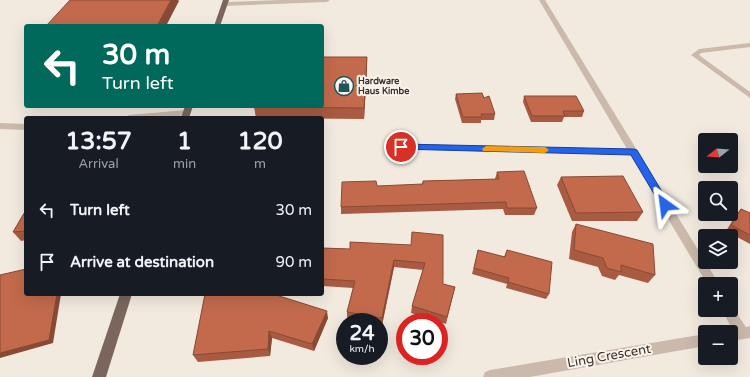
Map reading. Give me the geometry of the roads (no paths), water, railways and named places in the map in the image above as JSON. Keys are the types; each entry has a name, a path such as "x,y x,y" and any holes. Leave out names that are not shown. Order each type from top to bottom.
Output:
{"main road":[{"path":"218,24 225,2"},
{"path":"98,377 125,296"}],"street":[{"path":"225,2 327,0"},
{"path":"542,0 709,277"},
{"path":"750,45 699,51 695,55 750,96"},
{"path":"148,116 187,112"},
{"path":"0,126 24,127"},
{"path":"401,147 634,152"},
{"path":"732,317 741,334"},
{"name":"Ling Crescent","path":"490,377 698,341"}],"place":[{"name":"Hardware Haus Kimbe","path":"344,86"}]}
